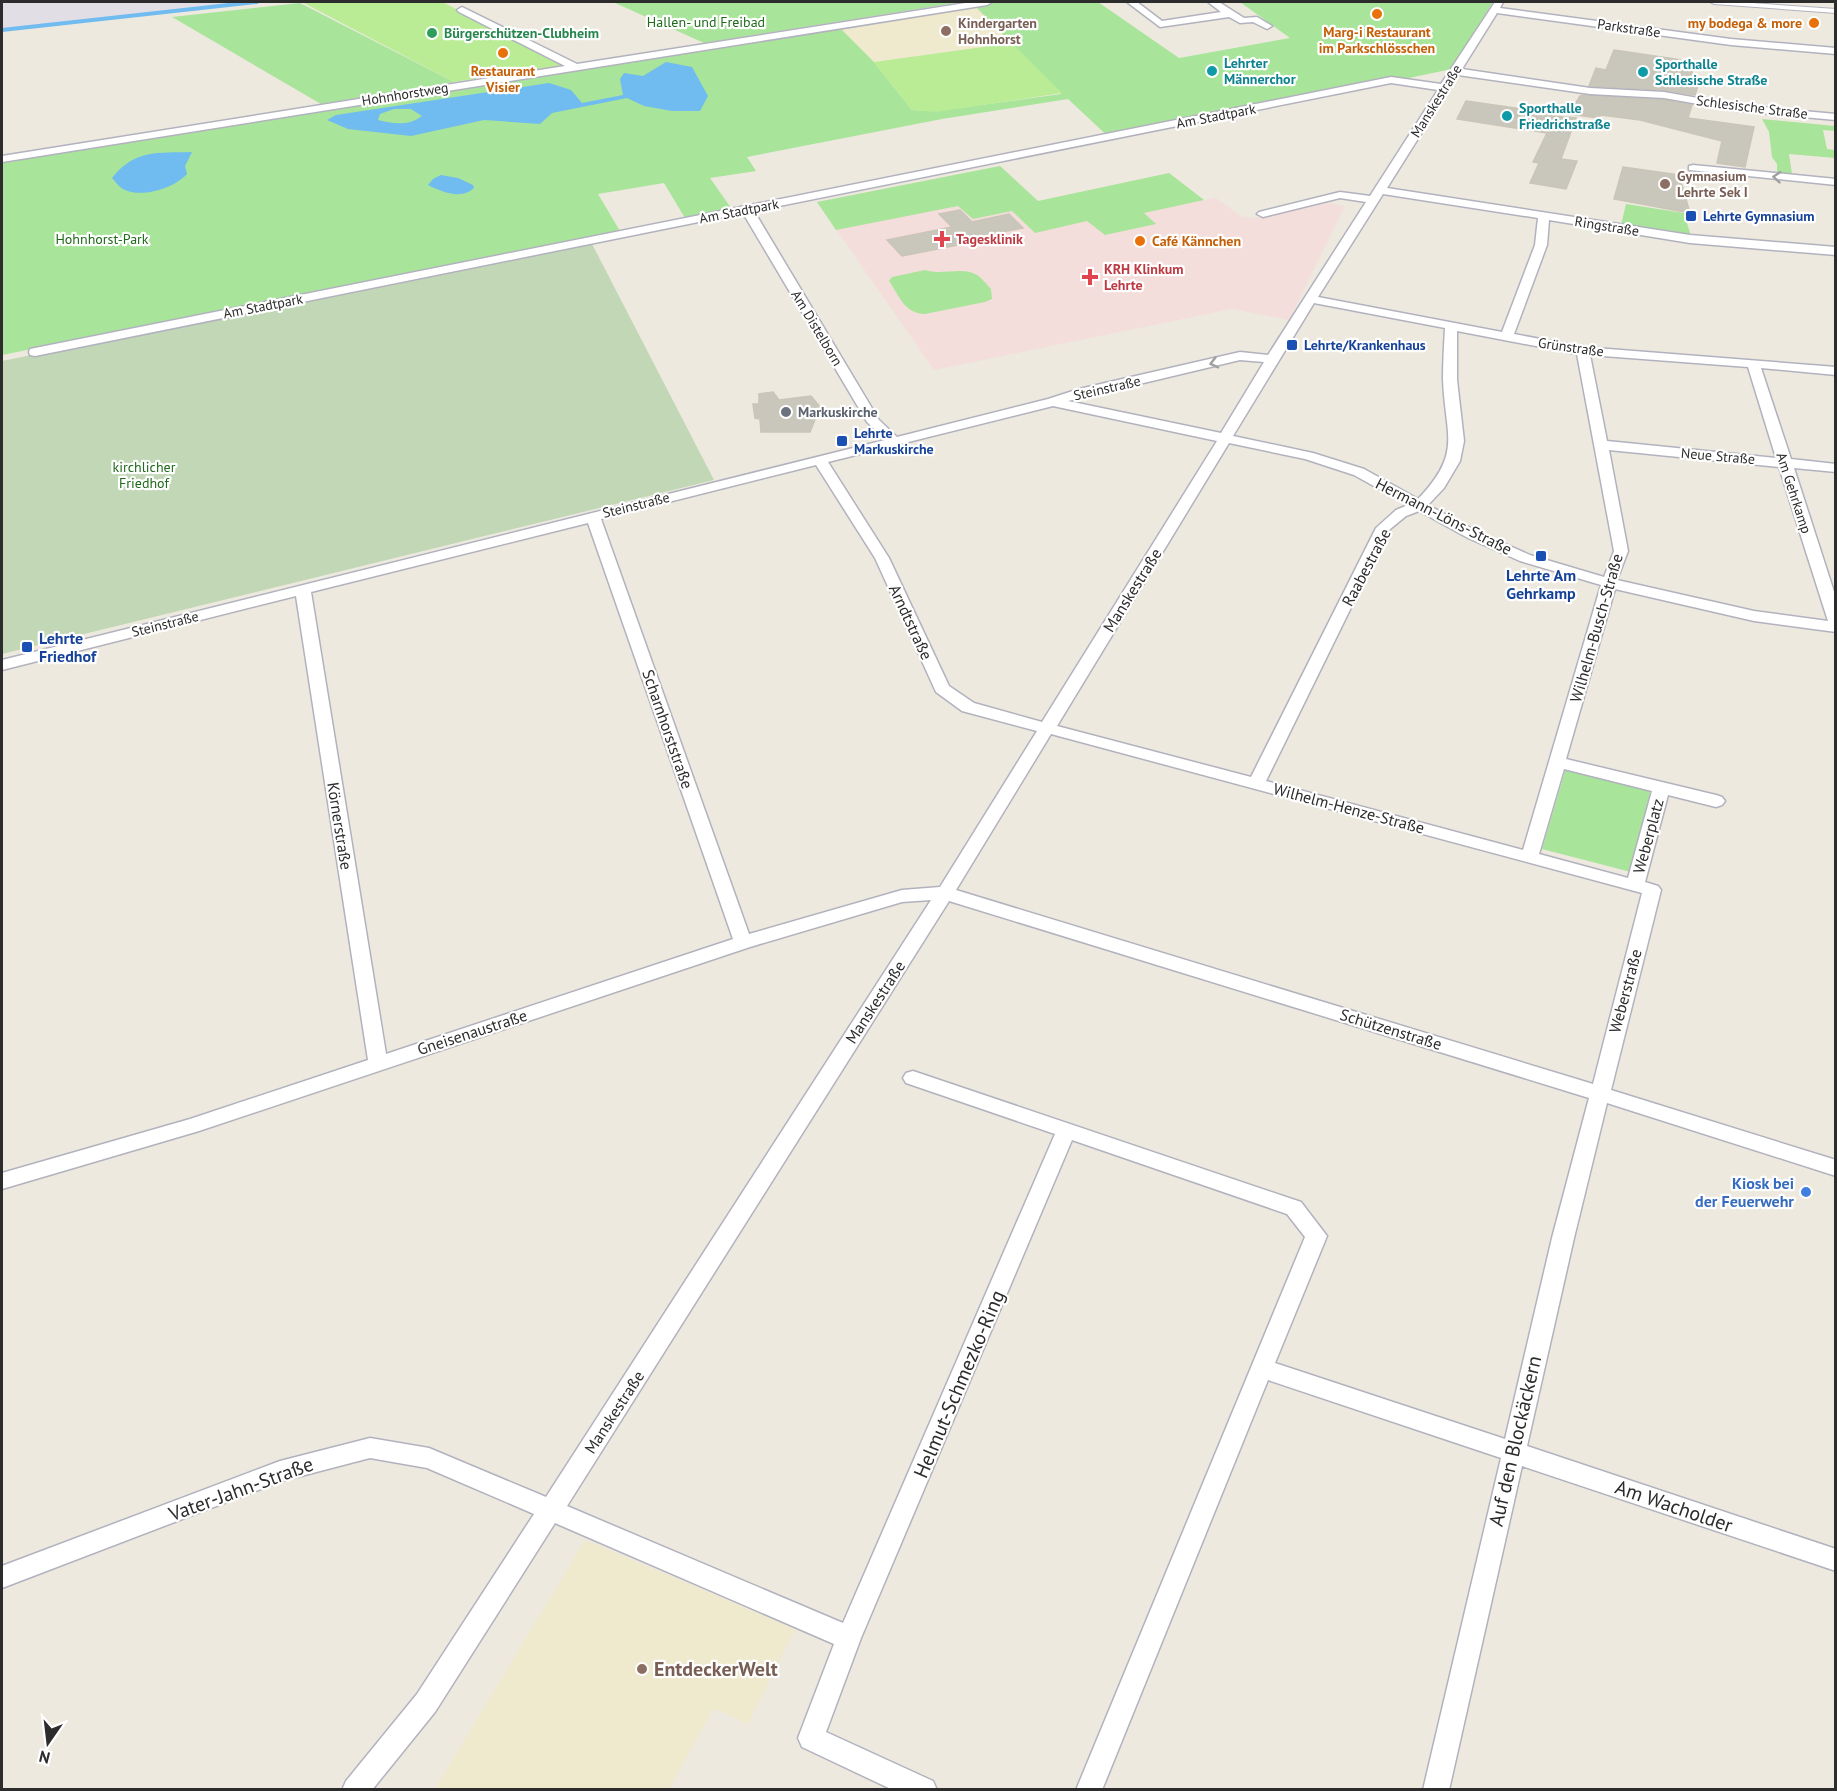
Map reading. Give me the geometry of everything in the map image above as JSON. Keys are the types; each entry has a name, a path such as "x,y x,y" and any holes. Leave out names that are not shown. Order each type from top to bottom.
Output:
{"street":[{"name":"Hohnhorstweg","path":"2,159 987,2"},
{"path":"1132,2 1160,24 1230,14"},
{"path":"1213,2 1242,21 1254,19 1267,26"},
{"path":"1714,2 1836,11"},
{"name":"Parkstraße","path":"1496,6 1731,42 1836,51"},
{"name":"Manskestraße","path":"355,1790 426,1703 656,1347 945,893 1272,359 1496,6"},
{"path":"462,10 575,67"},
{"name":"Schlesische Straße","path":"1455,71 1590,91 1664,95 1738,108 1836,117"},
{"name":"Am Stadtpark","path":"34,352 1391,80 1444,88"},
{"path":"1693,168 1836,182"},
{"path":"1263,214 1340,195 1377,195"},
{"name":"Ringstraße","path":"1377,195 1544,216 1690,239 1836,250"},
{"name":"Am Distelborn","path":"747,210 874,422 894,441"},
{"path":"1506,337 1541,245 1544,216"},
{"name":"Grünstraße","path":"1310,299 1583,351 1836,371"},
{"name":"Raabestraße","path":"1257,783 1383,528 1401,513 1420,505 1439,485 1453,461 1457,441 1450,380 1451,326"},
{"name":"Wilhelm-Busch-Straße","path":"1530,856 1609,584 1621,551 1583,351"},
{"name":"Steinstraße","path":"2,665 1053,402 1079,393 1240,356 1272,359"},
{"name":"Am Gehrkamp","path":"1753,363 1836,625"},
{"name":"Hermann-Löns-Straße","path":"1053,402 1308,456 1359,472 1473,535 1525,558 1609,584 1754,616 1836,625"},
{"name":"Neue Straße","path":"1601,445 1836,468"},
{"name":"Arndtstraße","path":"819,459 882,558 942,688 968,707 1046,729"},
{"name":"Scharnhorststraße","path":"593,516 743,942"},
{"name":"Körnerstraße","path":"303,589 378,1063"},
{"name":"Wilhelm-Henze-Straße","path":"1046,729 1257,783 1643,888"},
{"path":"1558,762 1716,801"},
{"name":"Weberplatz","path":"1643,888 1661,788"},
{"name":"Weberstraße","path":"1598,1093 1643,888"},
{"name":"Gneisenaustraße","path":"2,1181 192,1126 743,942 902,896 945,893"},
{"name":"Schützenstraße","path":"945,893 1836,1168"},
{"path":"913,1078 1294,1208 1316,1236 1089,1790"},
{"name":"Auf den Blockäckern","path":"1436,1790 1512,1451 1598,1093"},
{"name":"Helmut-Schmezko-Ring","path":"924,1790 812,1738 849,1638 1067,1129"},
{"path":"1261,1368 1512,1451"},
{"name":"Vater-Jahn-Straße","path":"2,1576 114,1536 280,1471 370,1448 429,1458 549,1510"},
{"name":"Am Wacholder","path":"1512,1451 1836,1560"},
{"path":"549,1510 849,1638"}],"shaded area":[{"path":"2,2 245,2 2,29"},
{"name":"Kindergarten Hohnhorst","path":"973,4 1012,43 874,62 837,25"},
{"name":"KRH Klinkum Lehrte","path":"1000,166 1038,201 1169,173 1204,200 1216,198 1242,217 1254,218 1328,203 1345,206 1289,320 1232,309 934,370 817,202"},
{"name":"EntdeckerWelt","path":"585,1540 795,1629 748,1724 714,1708 669,1789 435,1789"}],"green space":[{"name":"Bürgerschützen-Clubheim","path":"302,2 442,2 565,63 564,65 454,82"},
{"name":"Hallen- und Freibad","path":"613,2 962,2 704,43"},
{"name":"Hohnhorst-Park","path":"967,2 1098,2 1179,58 1290,38 1240,2 1493,2 1452,69 1112,140 1068,99 942,119 747,157 756,171 710,178 731,208 685,218 664,183 598,194 620,231 2,355 2,160 570,66 837,25 874,62 912,110 937,111 1061,94 973,4"},
{"path":"300,3 454,82 321,104 172,17"},
{"path":"1012,43 1062,93 936,112 912,110 874,62"},
{"path":"1762,119 1835,126 1835,131 1823,130 1827,149 1835,150 1835,158 1789,154 1792,174 1777,173 1777,164 1772,157 1769,132"},
{"path":"1000,166 1038,201 1169,173 1204,200 1144,213 1156,224 1105,235 1087,221 1035,233 1012,211 973,219 958,206 836,230 817,202"},
{"path":"1626,204 1684,213 1691,236 1621,225"},
{"name":"kirchlicher Friedhof","path":"591,242 714,480 2,654 2,361"},
{"path":"925,270 971,272 979,276 991,289 992,299 925,314 912,311 903,303 889,281 892,277"},
{"path":"1566,768 1651,789 1631,872 1542,849"}],"water":[{"path":"666,62 692,67 708,96 700,111 672,111 644,106 627,98 552,113 540,124 484,120 411,136 348,129 327,120 336,115 549,83 571,90 582,103 623,95 620,79 624,73 643,76","holes":["394,109 411,109 422,116 401,123 378,120 380,114"]},
{"path":"192,152 185,166 187,174 166,188 148,192 131,192 122,188 112,178 138,157 158,153"},
{"path":"441,175 458,178 473,185 474,188 469,192 457,194 428,185"}],"building":[{"name":"Sporthalle Schlesische Straße","path":"1614,50 1696,62 1690,78 1700,80 1695,95 1664,90 1589,86 1596,68 1606,70"},
{"path":"1580,96 1664,100 1692,105 1688,118 1754,127 1745,167 1717,163 1722,141 1640,120 1569,114"},
{"path":"1466,101 1543,112 1544,115 1576,118 1561,159 1577,161 1566,189 1530,183 1539,163 1533,162 1547,133 1457,119"},
{"path":"1623,167 1679,175 1690,213 1614,199"},
{"path":"960,210 972,222 1009,214 1023,228 964,239 968,243 902,256 887,240 952,227 939,214"},
{"name":"Markuskirche","path":"773,392 779,400 811,396 820,407 810,432 761,432 760,419 755,418 753,404 759,404 759,394"}],"waterway":[{"path":"2,30 257,2"}],"place":[{"name":"Marg-i Restaurant im Parkschlösschen","path":"1377,14"},
{"name":"my bodega & more","path":"1814,23"},
{"name":"Kindergarten Hohnhorst","path":"946,31"},
{"name":"Bürgerschützen-Clubheim","path":"432,33"},
{"name":"Restaurant Visier","path":"503,53"},
{"name":"Lehrter Männerchor","path":"1212,71"},
{"name":"Sporthalle Schlesische Straße","path":"1643,72"},
{"name":"Sporthalle Friedrichstraße","path":"1507,116"},
{"name":"Gymnasium Lehrte Sek I","path":"1665,184"},
{"name":"Lehrte Gymnasium","path":"1691,216"},
{"name":"Tagesklinik","path":"942,239"},
{"name":"Café Kännchen","path":"1140,241"},
{"name":"KRH Klinkum Lehrte","path":"1090,277"},
{"name":"Lehrte/Krankenhaus","path":"1292,345"},
{"name":"Markuskirche","path":"786,412"},
{"name":"Lehrte Markuskirche","path":"842,441"},
{"name":"Lehrte Am Gehrkamp","path":"1541,556"},
{"name":"Lehrte Friedhof","path":"27,647"},
{"name":"Kiosk bei der Feuerwehr","path":"1806,1192"},
{"name":"EntdeckerWelt","path":"642,1669"}]}
